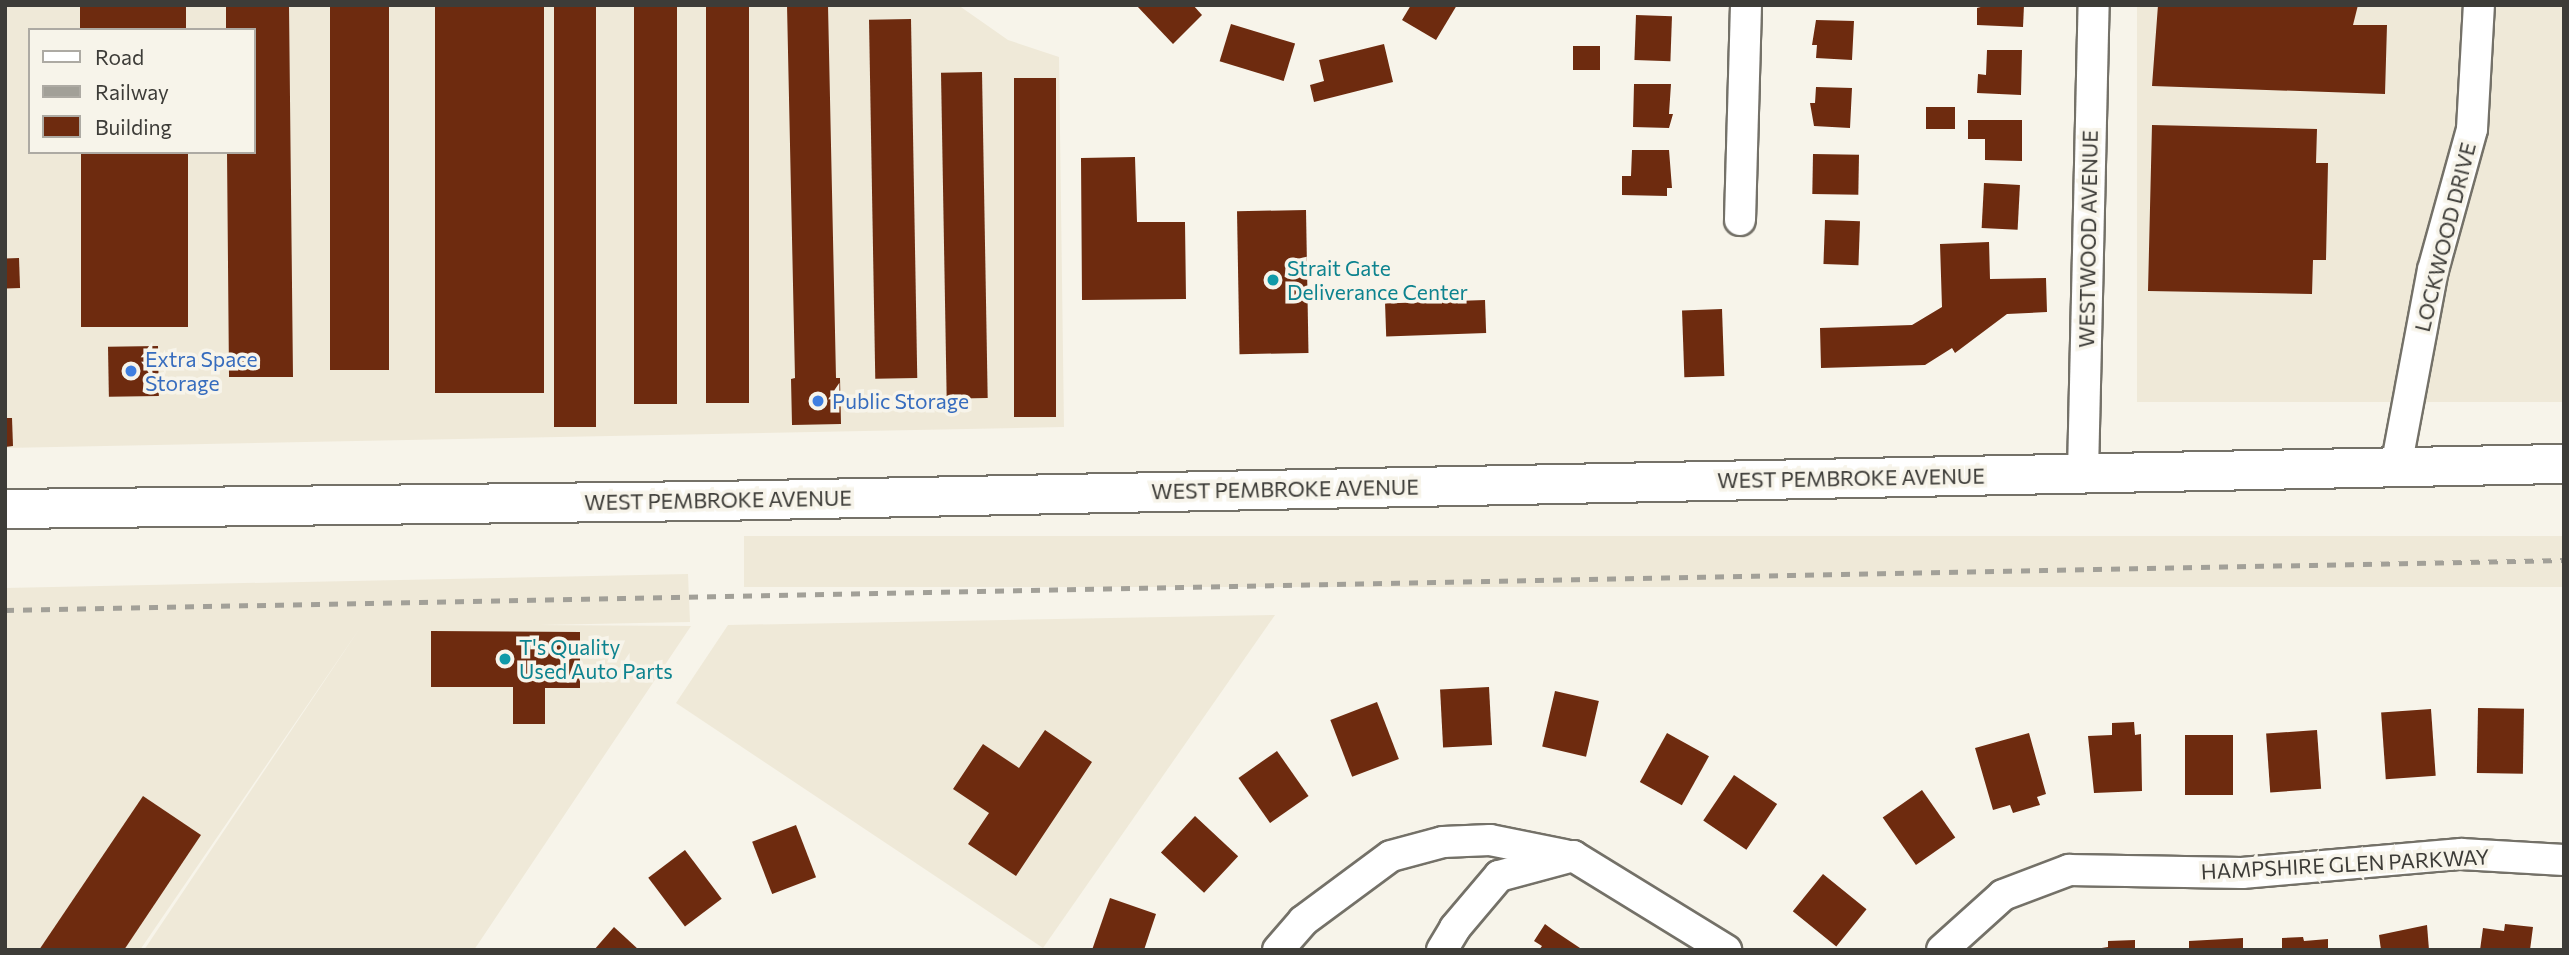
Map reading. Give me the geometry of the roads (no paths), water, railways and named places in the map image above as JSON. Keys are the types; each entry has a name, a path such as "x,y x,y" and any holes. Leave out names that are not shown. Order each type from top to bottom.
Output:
{"main road":[{"name":"WEST PEMBROKE AVENUE","path":"5,509 715,501 2564,464"}],"street":[{"path":"1740,220 1746,5"},
{"name":"WESTWOOD AVENUE","path":"2083,473 2094,5"},
{"name":"LOCKWOOD DRIVE","path":"2396,467 2433,270 2472,129 2479,5"},
{"path":"1278,950 1303,921 1391,856 1443,842 1490,840 1573,856 1726,950"},
{"name":"HAMPSHIRE GLEN PARKWAY","path":"1942,950 2003,895 2068,870 2242,873 2461,854 2564,860"},
{"path":"1442,950 1455,928 1499,876 1573,856"}],"railway":[{"path":"5,610 2564,560"}],"place":[{"name":"Strait Gate Deliverance Center","path":"1273,280"},
{"name":"Extra Space Storage","path":"131,371"},
{"name":"Public Storage","path":"818,401"},
{"name":"T's Quality Used Auto Parts","path":"505,659"}]}
